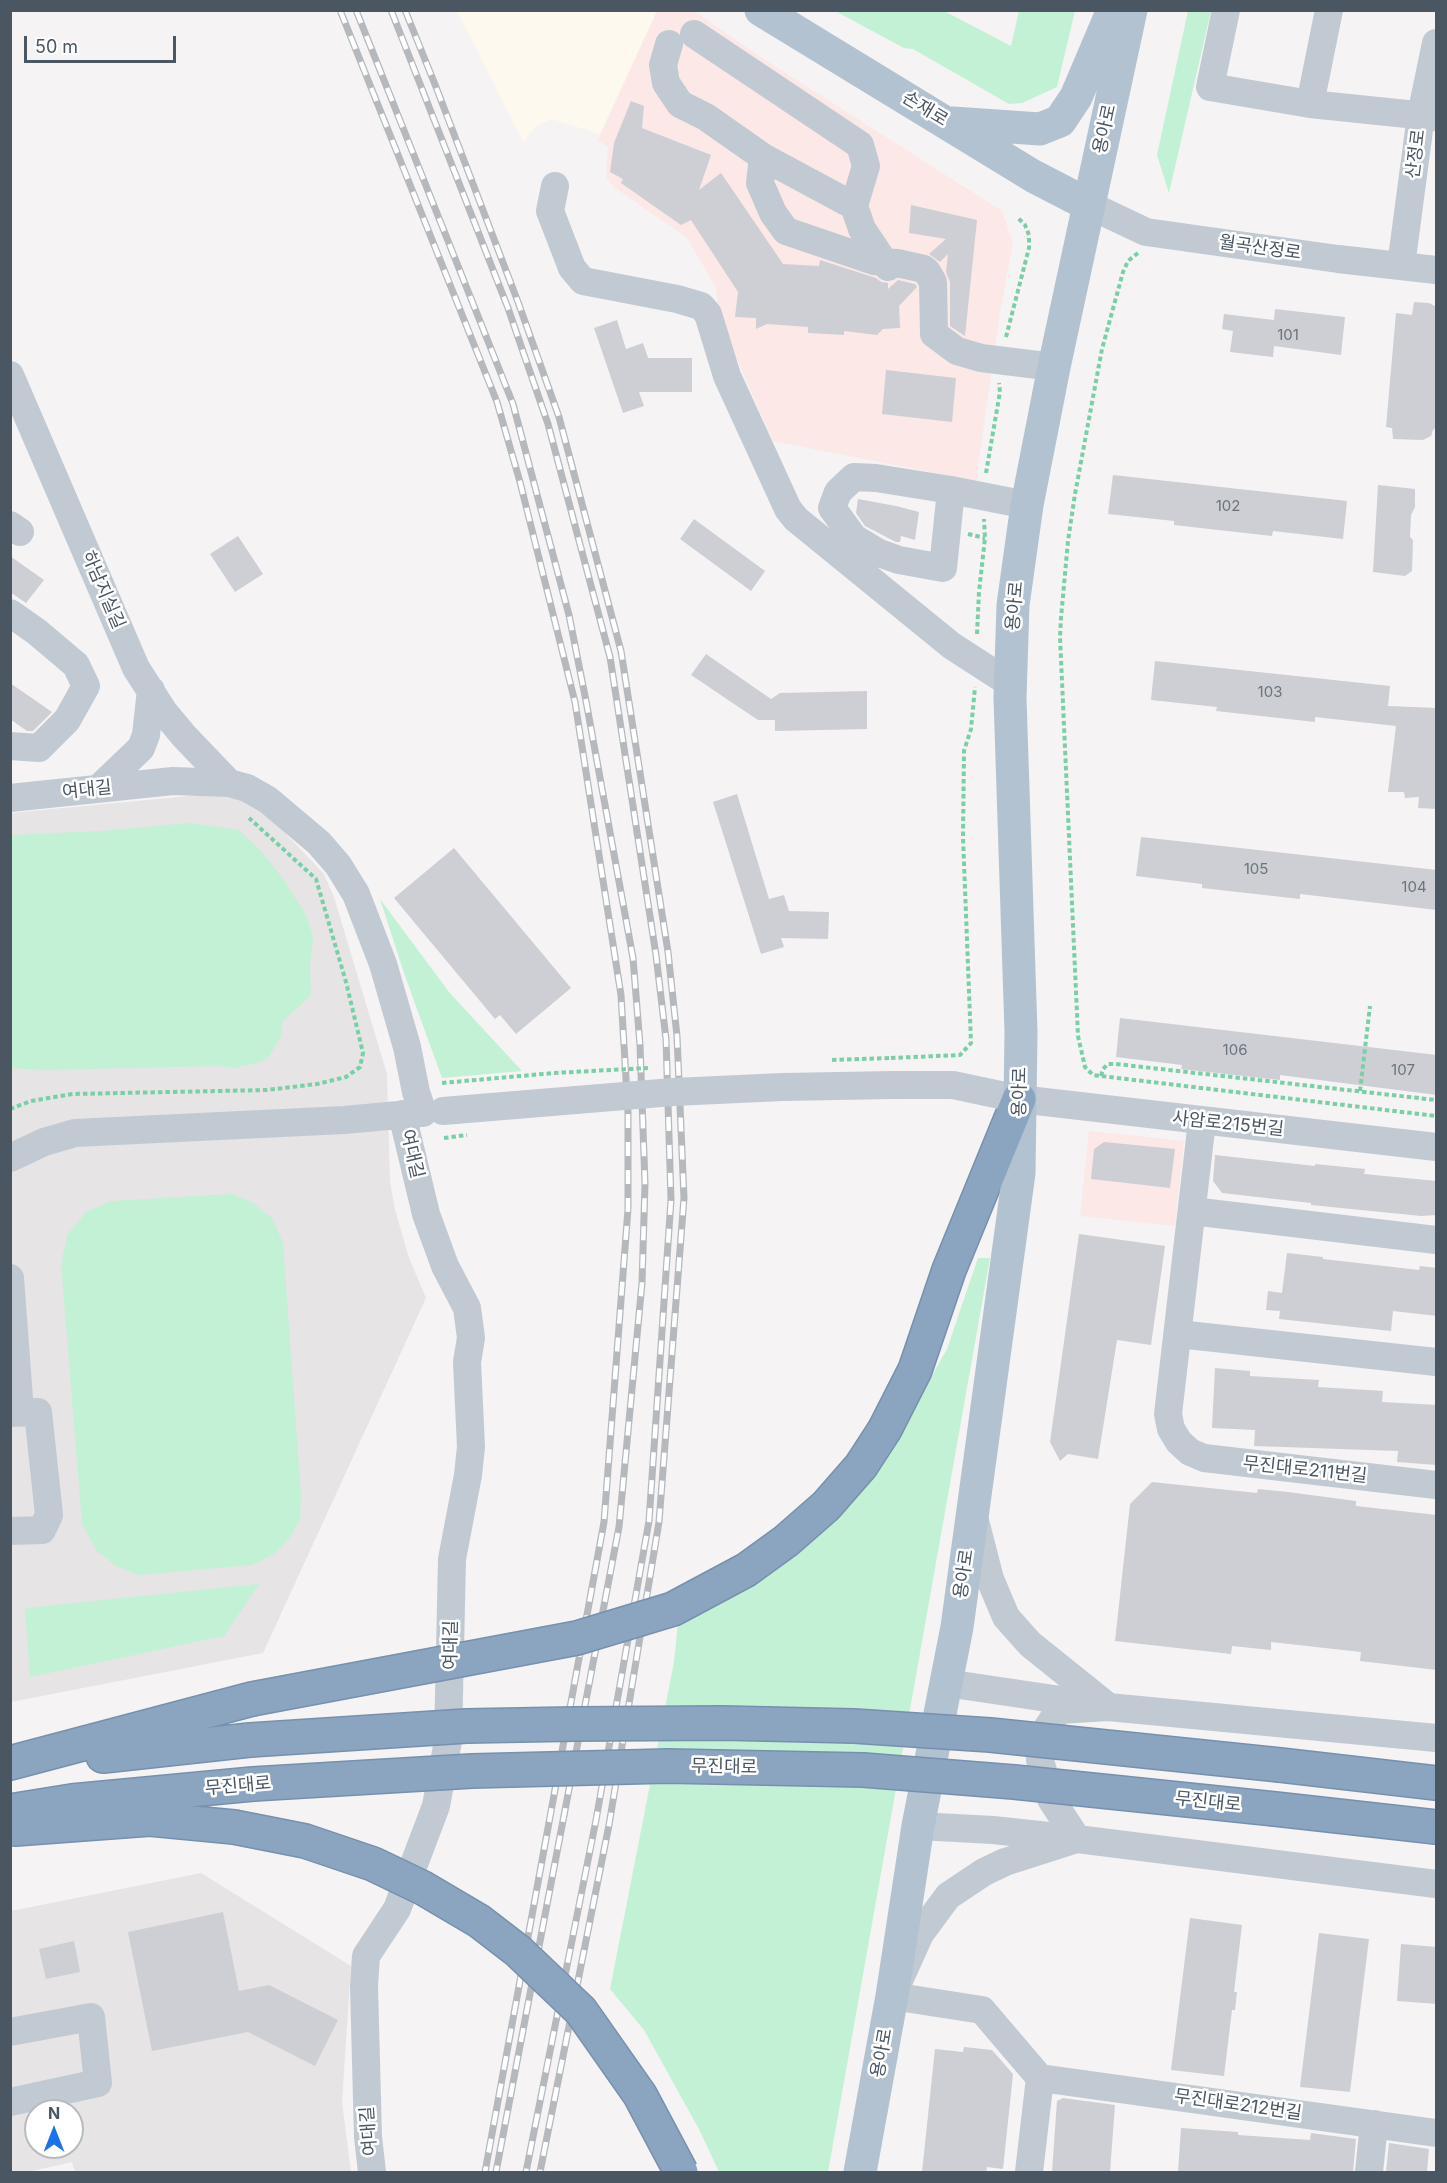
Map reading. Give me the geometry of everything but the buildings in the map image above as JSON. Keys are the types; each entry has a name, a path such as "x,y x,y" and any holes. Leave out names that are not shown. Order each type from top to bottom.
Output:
{"highway":[{"path":"10,1764 252,1699 577,1638 673,1609 746,1570 786,1541 826,1506 861,1466 885,1429 915,1370 949,1270 1019,1099"},
{"path":"10,1764 250,1740 466,1726 722,1723 854,1726 990,1735 1437,1783"},
{"name":"무진대로","path":"10,1811 72,1801 253,1784 472,1771 668,1766 863,1770 1014,1782 1437,1827"},
{"path":"10,1830 150,1819 234,1827 305,1841 372,1864 423,1888 487,1927 518,1951 581,2011 640,2095 681,2172"}],"main road":[{"name":"손재로","path":"761,10 1033,176 1089,205"},
{"path":"945,122 1040,129 1060,121 1076,97 1113,10"},
{"name":"용아로","path":"860,2172 892,1996 918,1826 957,1627 1019,1173 1021,1032 1011,684 1013,605 1027,505 1131,10"}],"street":[{"path":"1227,10 1210,87 1310,104 1429,116"},
{"path":"1310,104 1329,10"},
{"path":"854,206 763,157 706,117 680,104 666,83 663,65 682,39 860,145 866,166 854,206 862,230 891,265"},
{"name":"산정로","path":"1401,266 1429,116 1437,43"},
{"path":"763,157 760,183 773,213 786,231 874,261 924,269 933,282 934,334 957,351 999,367 1053,374"},
{"path":"555,186 550,211 572,268 584,282 677,299 701,306 708,314 727,376 788,509 796,519 942,638 1011,684"},
{"name":"월곡산정로","path":"1089,205 1146,232 1437,270"},
{"name":"하남지실길","path":"10,375 136,668 184,736 229,783"},
{"path":"951,490 1027,505"},
{"path":"10,613 76,665 86,686 67,720 39,748 10,746"},
{"path":"99,789 141,747 146,735 151,690"},
{"name":"여대길","path":"10,798 173,781 229,783 247,788 268,800 319,843 338,865 356,894 383,964 407,1047 416,1092 428,1119 426,1214 445,1266 467,1308 471,1338 466,1362 471,1447 452,1559 448,1741 436,1806 396,1909 366,1956 364,1986 368,2137 372,2172"},
{"name":"사암로215번길","path":"10,1158 44,1142 75,1133 344,1120 428,1119 672,1092 783,1087 892,1072 1019,1099 1437,1147"},
{"path":"1202,1121 1178,1334 1437,1362"},
{"path":"1192,1211 1437,1240"},
{"path":"10,1278 15,1413 38,1412 49,1515 42,1530 10,1532"},
{"name":"무진대로211번길","path":"1178,1334 1168,1414 1171,1429 1179,1442 1190,1452 1204,1458 1437,1485"},
{"path":"972,1512 990,1579 1006,1617 1030,1644 1108,1707"},
{"path":"946,1683 1108,1707 1437,1738"},
{"path":"1077,1839 1051,1799 1040,1760 1044,1733 1059,1710 1108,1707"},
{"path":"918,1826 993,1830 1077,1839 1437,1884"},
{"path":"1029,2172 1040,2078 982,2010 892,1996 920,1934 948,1896 984,1872 1005,1862 1077,1839"},
{"path":"10,2032 91,2017 98,2083 10,2102"},
{"name":"무진대로212번길","path":"1040,2078 1437,2133"},
{"path":"1369,2172 1374,2124"}],"path":[{"path":"892,1072 960,1055 971,1043 963,837 964,751 971,729 979,592 985,538 982,496 1000,392 999,367 1029,248 1029,236 1025,225 1018,218"},
{"path":"1144,251 1135,254 1126,266 1102,349 1073,503 1060,637 1078,1036 1085,1067 1093,1075 1437,1116"},
{"path":"10,1109 32,1101 73,1094 267,1090 317,1084 346,1077 360,1067 363,1053 361,1043 316,879 245,815"},
{"path":"1360,1091 1370,1006"},
{"path":"1101,1076 1108,1064 1437,1100"},
{"path":"428,1119 476,1134"}],"shaded area":[{"path":"457,11 657,11 600,134 551,119 535,127 523,142"},
{"path":"657,11 694,11 762,58 1002,211 1013,243 1000,311 976,481 773,441 719,319 716,287 687,238 614,187 606,177 608,147 598,140"},
{"path":"210,794 240,799 270,817 324,874 334,897 387,1074 390,1181 395,1210 409,1258 426,1298 263,1653 11,1702 11,813"},
{"path":"1089,1131 1184,1141 1175,1226 1080,1216"},
{"path":"201,1873 351,1966 342,2102 351,2172 75,2172 72,2162 28,2172 11,2172 11,1911"}],"green space":[{"path":"835,11 944,11 1011,46 1019,11 1075,11 1057,87 1022,103 1009,104 913,49 904,48"},
{"path":"1188,11 1211,11 1169,193 1157,155"},
{"path":"190,823 239,830 262,852 306,915 313,937 310,965 311,995 283,1021 281,1037 269,1056 263,1061 235,1068 217,1066 44,1070 11,1068 11,835 99,831"},
{"path":"380,899 449,992 522,1071 442,1078"},
{"path":"232,1194 253,1203 272,1218 283,1243 301,1495 300,1519 290,1537 274,1554 252,1565 138,1575 116,1566 97,1551 82,1524 61,1263 68,1234 86,1212 111,1201"},
{"path":"978,1258 990,1258 828,2172 719,2172 700,2131 644,2030 610,1989 674,1662 680,1603 728,1578 917,1402 947,1349"},
{"path":"259,1584 224,1636 30,1677 25,1608"}],"railway":[{"path":"340,10 497,402 520,482 575,702 621,995 628,1112 628,1209 604,1522 485,2172"},
{"path":"356,10 513,404 569,615 633,958 640,1045 645,1184 642,1283 619,1527 496,2172"},
{"path":"391,10 508,308 548,424 610,657 656,955 666,1039 671,1200 649,1521 596,1820 526,2172"},
{"path":"405,10 518,302 559,417 621,651 668,952 677,1036 684,1198 659,1522 609,1825 540,2172"}]}
